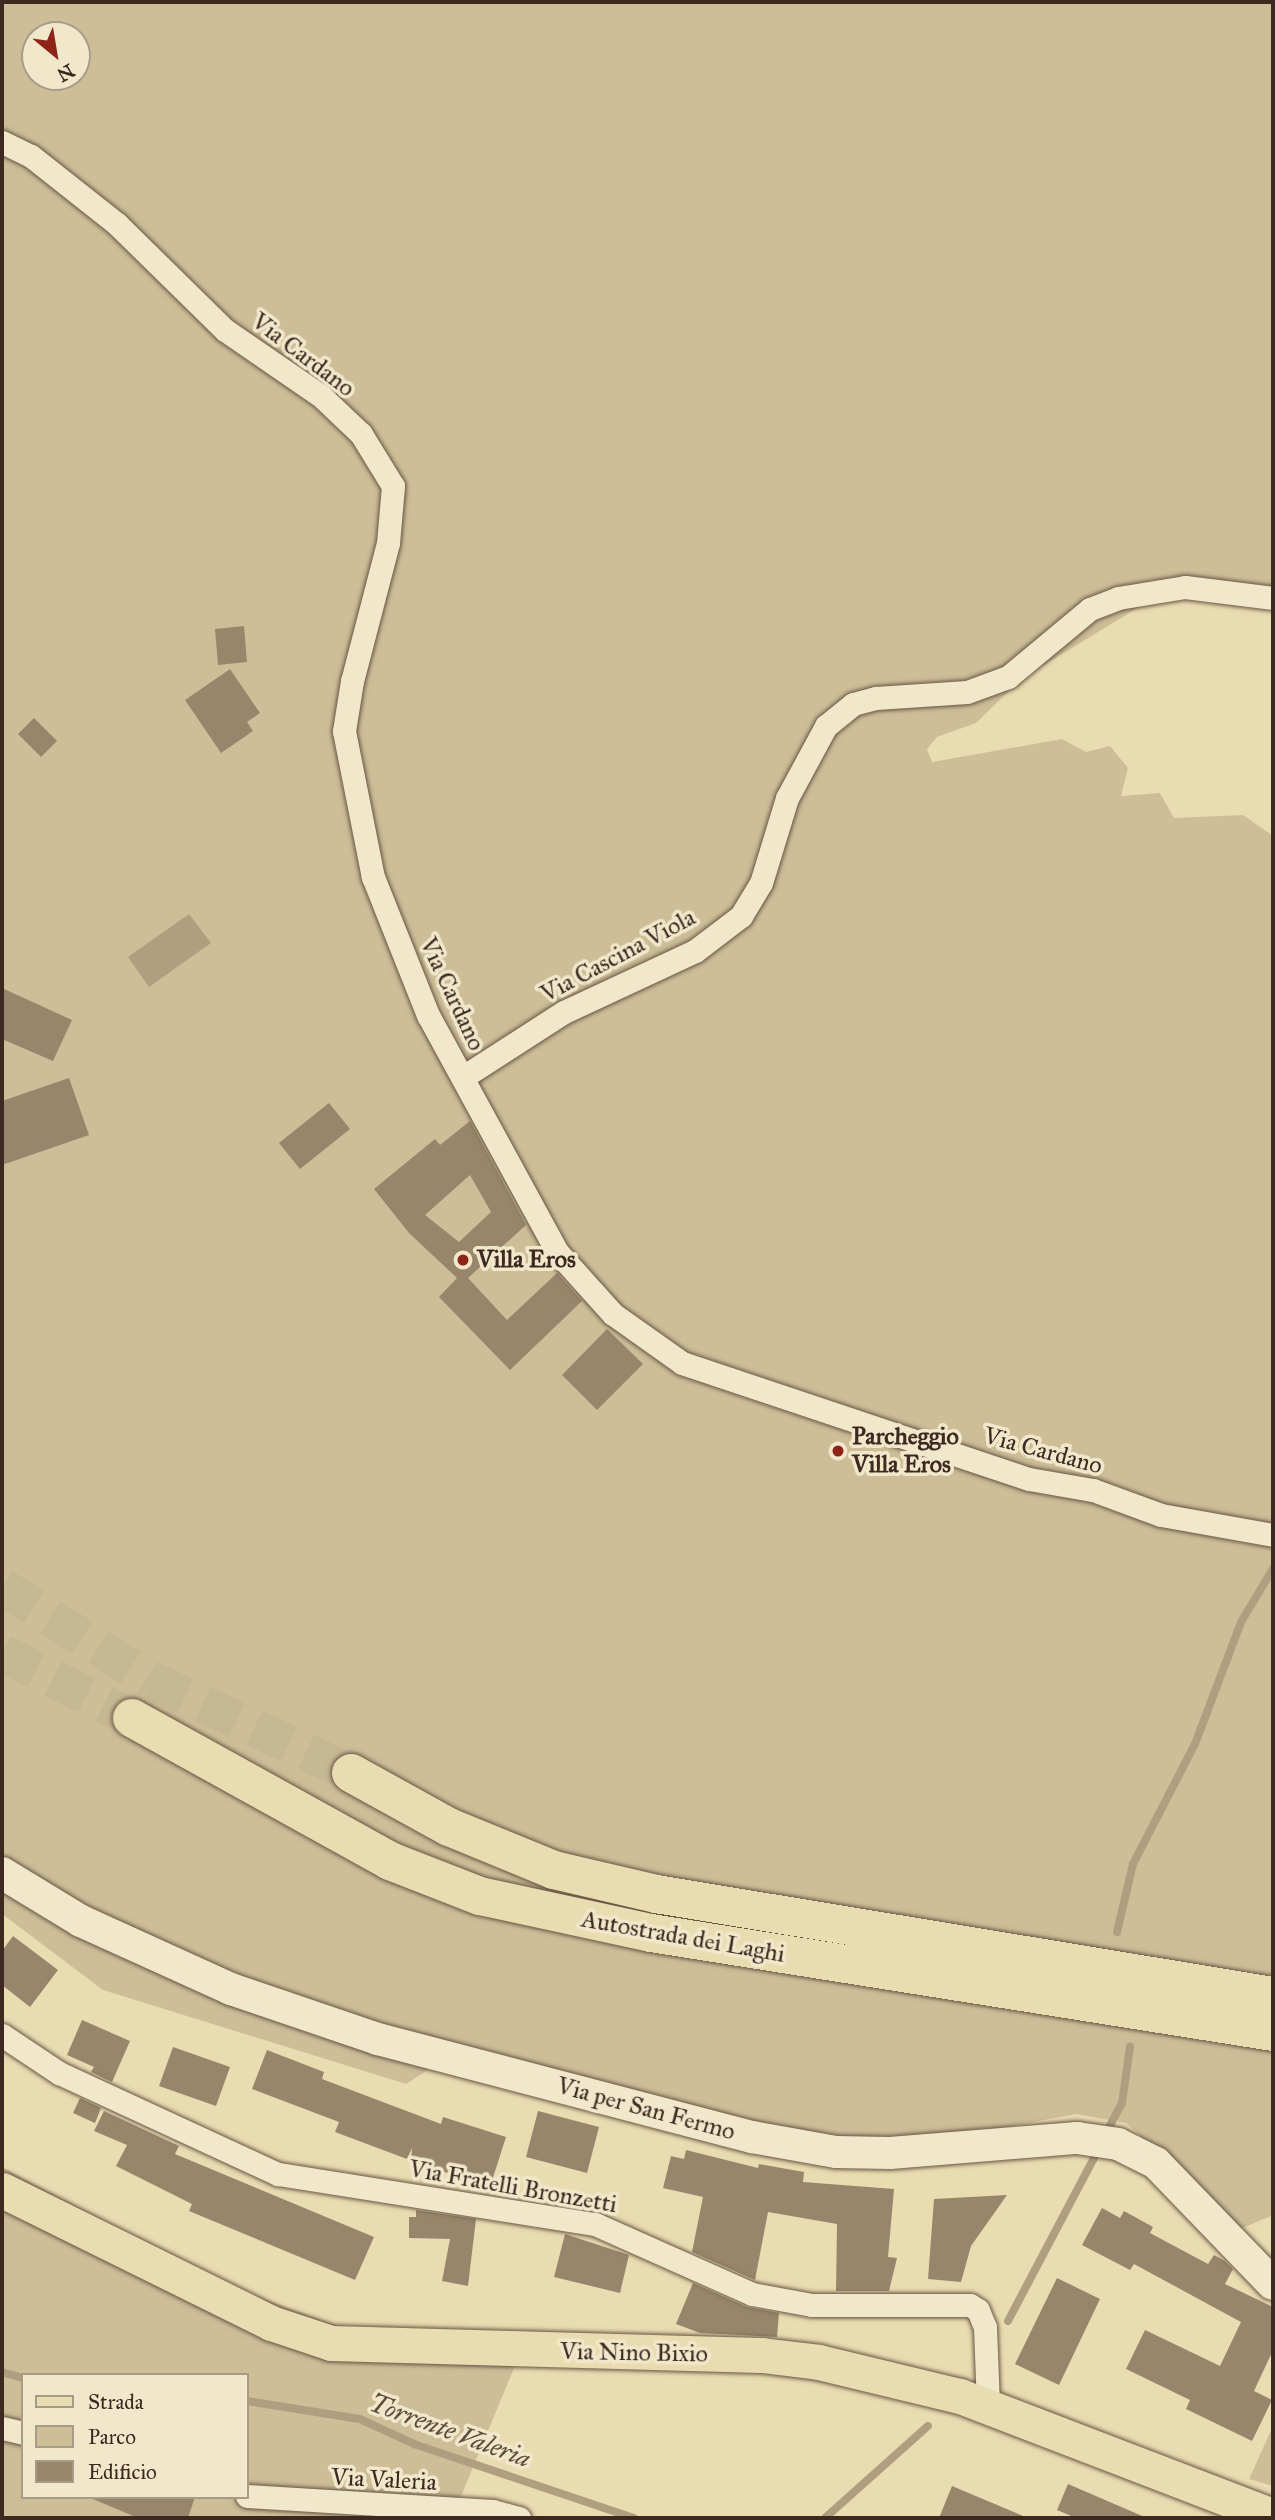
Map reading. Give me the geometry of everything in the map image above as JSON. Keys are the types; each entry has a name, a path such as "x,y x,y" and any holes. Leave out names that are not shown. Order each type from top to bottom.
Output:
{"highway":[{"name":"Autostrada dei Laghi","path":"132,1718 390,1861 480,1896 651,1933 1273,2032"},
{"name":"Autostrada dei Laghi","path":"351,1773 449,1827 554,1870 656,1894 1273,1996"}],"main road":[{"name":"Via per San Fermo","path":"2,1873 80,1921 231,1989 378,2039 752,2137 836,2152 890,2154 1077,2138 1118,2144 1156,2163 1273,2284"},
{"name":"Via Nino Bixio","path":"2,2190 271,2323 331,2343 762,2355 819,2362 912,2382 988,2406 1273,2516"}],"street":[{"name":"Via Cardano","path":"2,142 32,156 117,224 225,330 321,396 361,434 393,485 388,543 352,681 344,731 373,877 428,1015 558,1254 613,1314 682,1363 1029,1479 1093,1490 1161,1515 1273,1535"},
{"name":"Via Cascina Viola","path":"463,1077 564,1012 695,951 741,916 761,883 787,798 826,726 853,704 876,698 967,692 1008,677 1090,609 1118,598 1185,587 1273,598"},
{"name":"Via Fratelli Bronzetti","path":"2,2035 59,2073 278,2174 595,2224 752,2294 811,2305 970,2305 983,2317 985,2327 988,2406"},
{"path":"2,2428 21,2433"},
{"name":"Via Valeria","path":"248,2496 494,2511 519,2518"}],"green space":[{"path":"2,2 1273,2 1273,608 1197,592 1144,604 1021,679 976,723 937,737 927,749 932,762 1062,739 1086,752 1110,746 1128,768 1121,796 1160,793 1174,818 1243,815 1273,836 1273,2215 1231,2233 1196,2184 1126,2123 1076,2114 974,2133 821,2144 457,2051 406,2084 103,1990 2,1914"},
{"path":"2,2167 226,2285 346,2329 524,2344 452,2518 2,2518"},
{"path":"1273,2426 1273,2486 1249,2479"}],"shaded area":[{"path":"189,914 211,943 149,987 128,957"}],"building":[{"path":"244,626 247,662 218,665 215,629"},
{"path":"230,669 260,713 247,722 253,731 221,753 185,700"},
{"path":"34,718 57,741 41,757 18,734"},
{"path":"2,988 72,1020 53,1061 2,1039"},
{"path":"69,1078 89,1135 2,1165 2,1101"},
{"path":"329,1103 350,1129 300,1169 279,1143"},
{"path":"470,1121 526,1225 468,1278 507,1320 557,1273 582,1301 510,1370 439,1297 457,1278 409,1233 374,1189 435,1139 440,1145","holes":["470,1175 491,1212 459,1242 425,1215"]},
{"path":"607,1329 643,1364 597,1410 562,1375"},
{"path":"13,1936 58,1970 30,2007 2,1985 2,1951"},
{"path":"82,2020 130,2041 112,2082 91,2072 94,2067 67,2055"},
{"path":"173,2047 230,2067 216,2106 159,2086"},
{"path":"267,2050 324,2072 322,2079 441,2124 443,2117 506,2137 490,2187 411,2161 412,2148 407,2159 335,2132 339,2122 252,2089"},
{"path":"80,2098 101,2108 95,2123 73,2113"},
{"path":"104,2111 179,2146 175,2154 374,2237 355,2280 189,2211 192,2204 116,2166 127,2145 94,2131"},
{"path":"538,2111 599,2127 587,2173 526,2157"},
{"path":"686,2150 758,2168 759,2164 804,2172 803,2182 894,2189 888,2257 897,2258 889,2291 836,2291 837,2224 768,2212 755,2280 692,2252 703,2197 663,2188 671,2156 684,2159"},
{"path":"1007,2195 971,2246 961,2282 928,2279 934,2199"},
{"path":"1102,2208 1120,2218 1124,2211 1153,2227 1150,2233 1208,2264 1214,2255 1225,2261 1233,2269 1225,2284 1273,2307 1273,2350 1254,2391 1272,2400 1252,2441 1186,2409 1190,2400 1126,2369 1145,2330 1220,2366 1241,2322 1134,2264 1130,2270 1082,2245"},
{"path":"416,2210 476,2219 468,2286 442,2281 450,2239 409,2238 409,2217 416,2217"},
{"path":"565,2234 629,2255 620,2293 554,2277"},
{"path":"1057,2278 1100,2299 1059,2385 1015,2364"},
{"path":"693,2283 747,2307 779,2313 777,2337 700,2333 676,2324"},
{"path":"1068,2484 1147,2518 1076,2518 1057,2510"},
{"path":"952,2486 1028,2518 939,2518"},
{"path":"93,2499 194,2499 188,2518 138,2518"}],"waterway":[{"path":"1117,1932 1133,1864 1195,1744 1241,1622 1273,1569"},
{"path":"1106,2133 1122,2103 1130,2047"},
{"path":"1008,2321 1097,2152"},
{"name":"Torrente Valeria","path":"2,2372 21,2377"},
{"name":"Torrente Valeria","path":"248,2401 360,2419 414,2444 634,2518"},
{"name":"Torrente Valeria","path":"825,2518 928,2426"}],"tunnel":[{"path":"2,1587 151,1680 351,1773"},
{"path":"2,1653 132,1718"}],"place":[{"name":"Villa Eros","path":"463,1260"},
{"name":"Parcheggio Villa Eros","path":"838,1451"}]}
